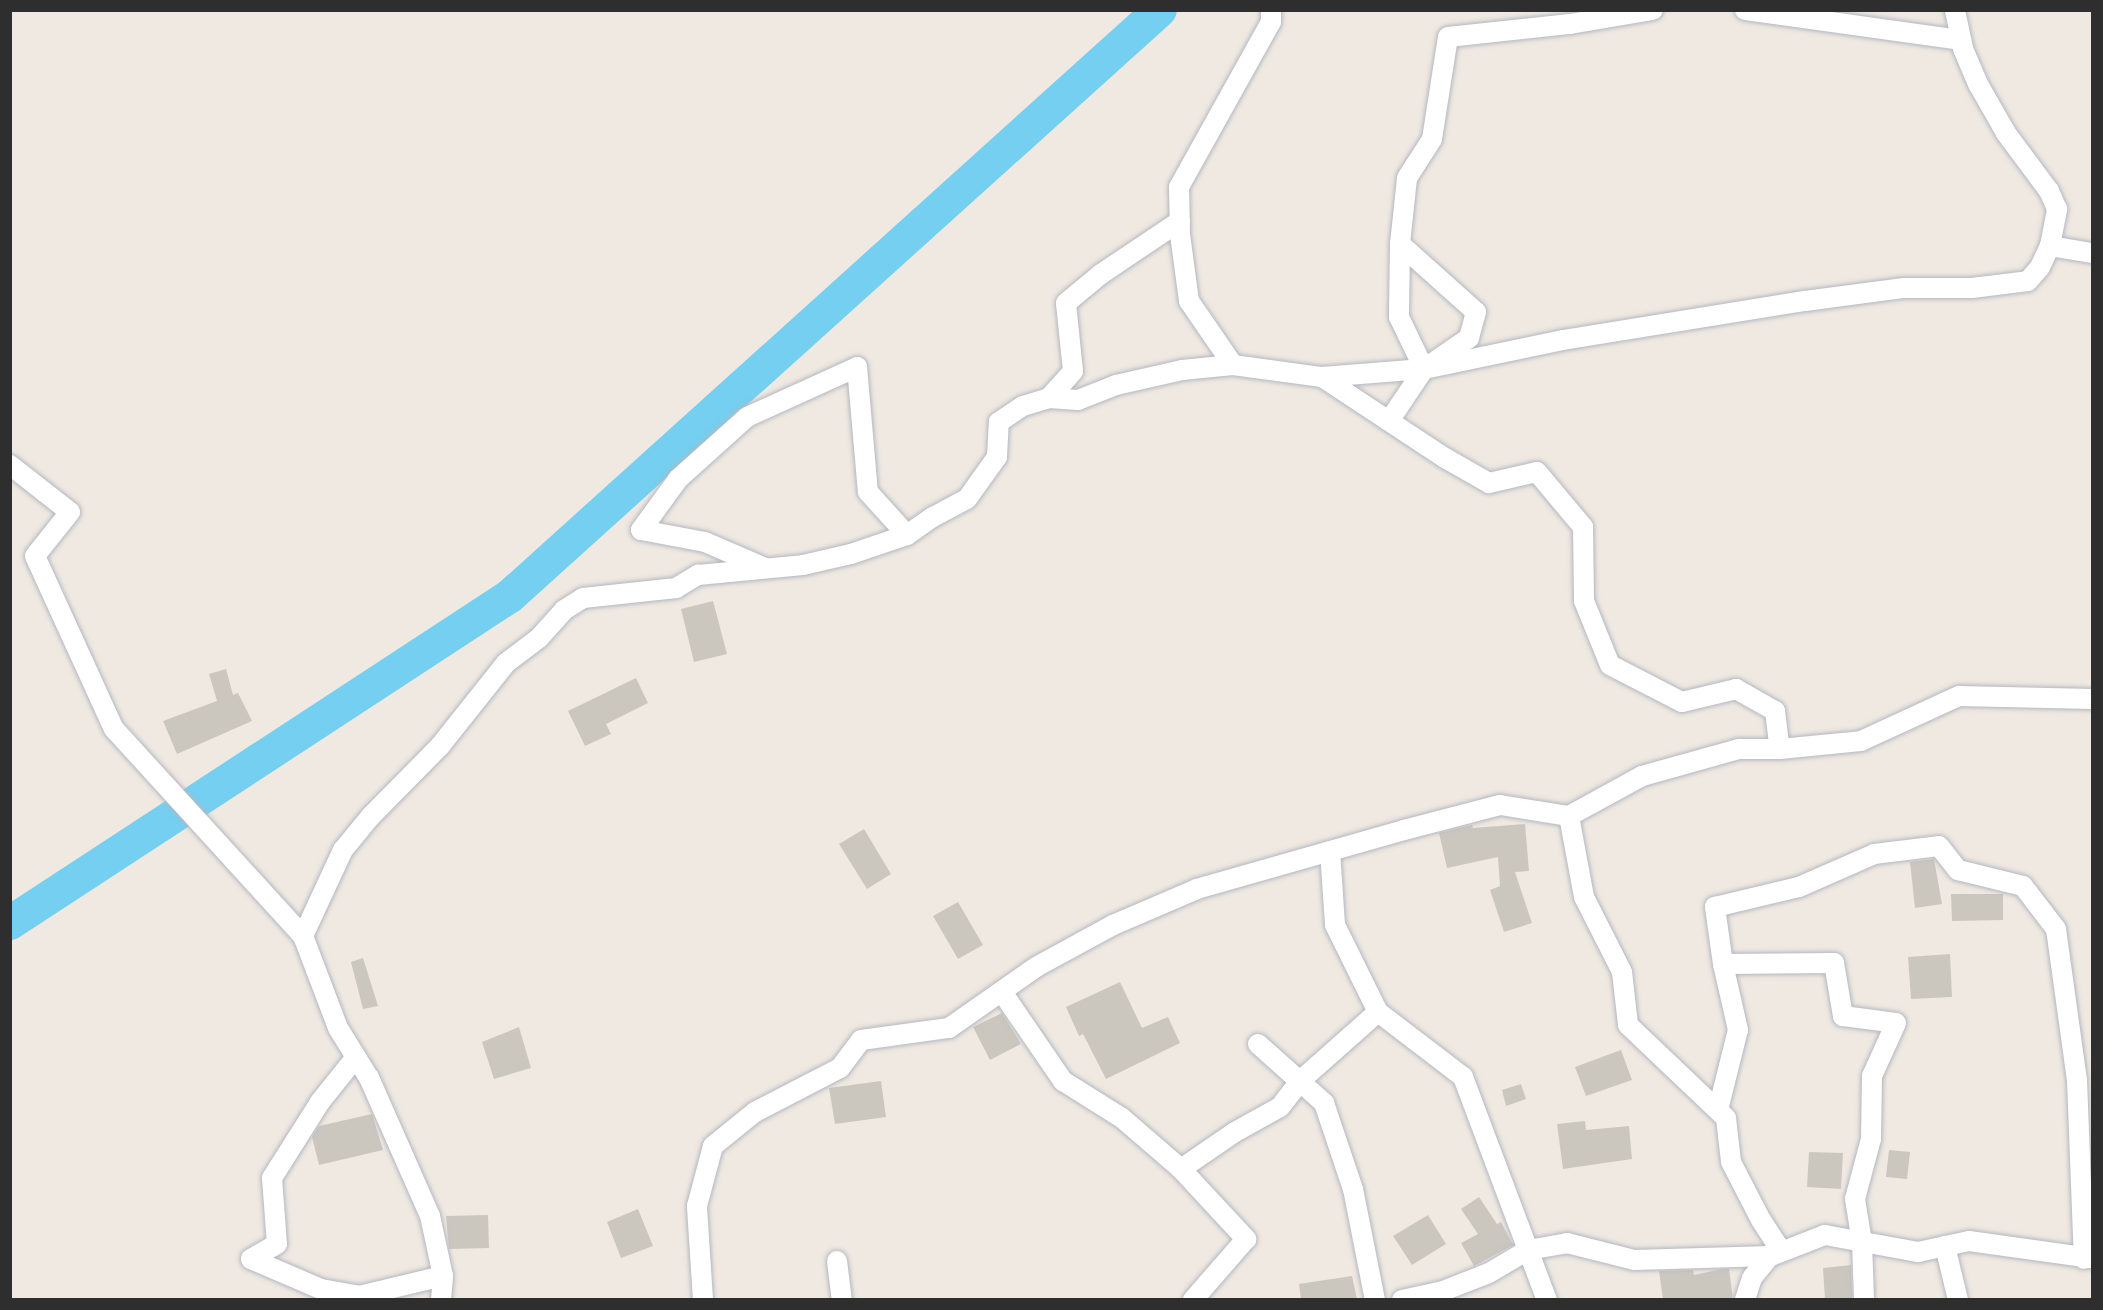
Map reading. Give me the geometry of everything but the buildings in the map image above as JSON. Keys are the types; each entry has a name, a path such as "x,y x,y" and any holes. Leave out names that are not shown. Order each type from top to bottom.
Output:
{"street":[{"path":"1233,365 1189,301 1180,221 1179,187 1271,22 1271,10"},
{"path":"1424,369 1399,317 1400,244 1407,178 1432,139 1448,37 1570,24 1653,10"},
{"path":"1745,10 1961,40"},
{"path":"303,936 343,850 370,817 440,746 506,663 539,638 564,609 583,598 675,588 698,575 803,565 908,536 933,517 967,499 997,457 999,422 1023,406 1049,398 1078,399 1116,385 1171,373 1233,365 1322,377 1424,369 1563,340 1805,301 1904,288 1972,288 2028,281 2040,267 2050,246 2057,209 2049,191 1992,111 1978,84 1961,40 1955,10"},
{"path":"1049,398 1073,370 1066,303 1101,274 1180,221"},
{"path":"1389,421 1424,369 1469,338 1476,312 1400,244"},
{"path":"2050,246 2092,253"},
{"path":"765,568 705,542 641,530 678,478 747,417 857,367 868,492 908,536"},
{"path":"1322,377 1445,458 1489,483 1537,472 1583,527 1584,601 1610,665 1682,702 1736,688 1774,711 1780,749"},
{"path":"10,465 70,512 35,556 114,729 303,936 338,1028 369,1078 430,1216 443,1276 441,1299"},
{"path":"703,1299 697,1206 713,1146 756,1112 840,1068 861,1040 949,1028 1036,968 1113,925 1197,889 1500,805 1569,816 1642,776 1739,749 1780,749 1861,741 1959,696 2092,699"},
{"path":"1569,816 1584,897 1622,972 1628,1025 1726,1118 1731,1162 1761,1220 1779,1246 1752,1278 1745,1299"},
{"path":"1402,1299 1443,1291 1489,1273 1528,1250 1568,1243 1634,1260 1771,1256 1825,1235 1918,1252 1969,1241 2088,1258 2077,1080 2056,929 2023,886 1958,870 1939,846 1874,854 1799,887 1715,907 1723,964 1738,1030 1718,1110"},
{"path":"1329,851 1335,925 1378,1012 1462,1077 1547,1299"},
{"path":"1723,964 1834,963 1843,1016 1896,1023 1872,1076 1870,1138 1855,1198 1862,1242 1864,1299"},
{"path":"1002,992 1063,1081 1122,1118 1181,1169 1246,1239 1193,1299"},
{"path":"1181,1169 1235,1132 1280,1107 1300,1081 1378,1012"},
{"path":"1258,1044 1324,1103 1353,1189 1376,1299"},
{"path":"356,1057 320,1102 272,1178 277,1244 251,1259 321,1289 359,1296 443,1276"},
{"path":"1945,1246 1958,1299"},
{"path":"837,1261 842,1299"}],"waterway":[{"path":"10,923 510,596 1160,10"}]}
